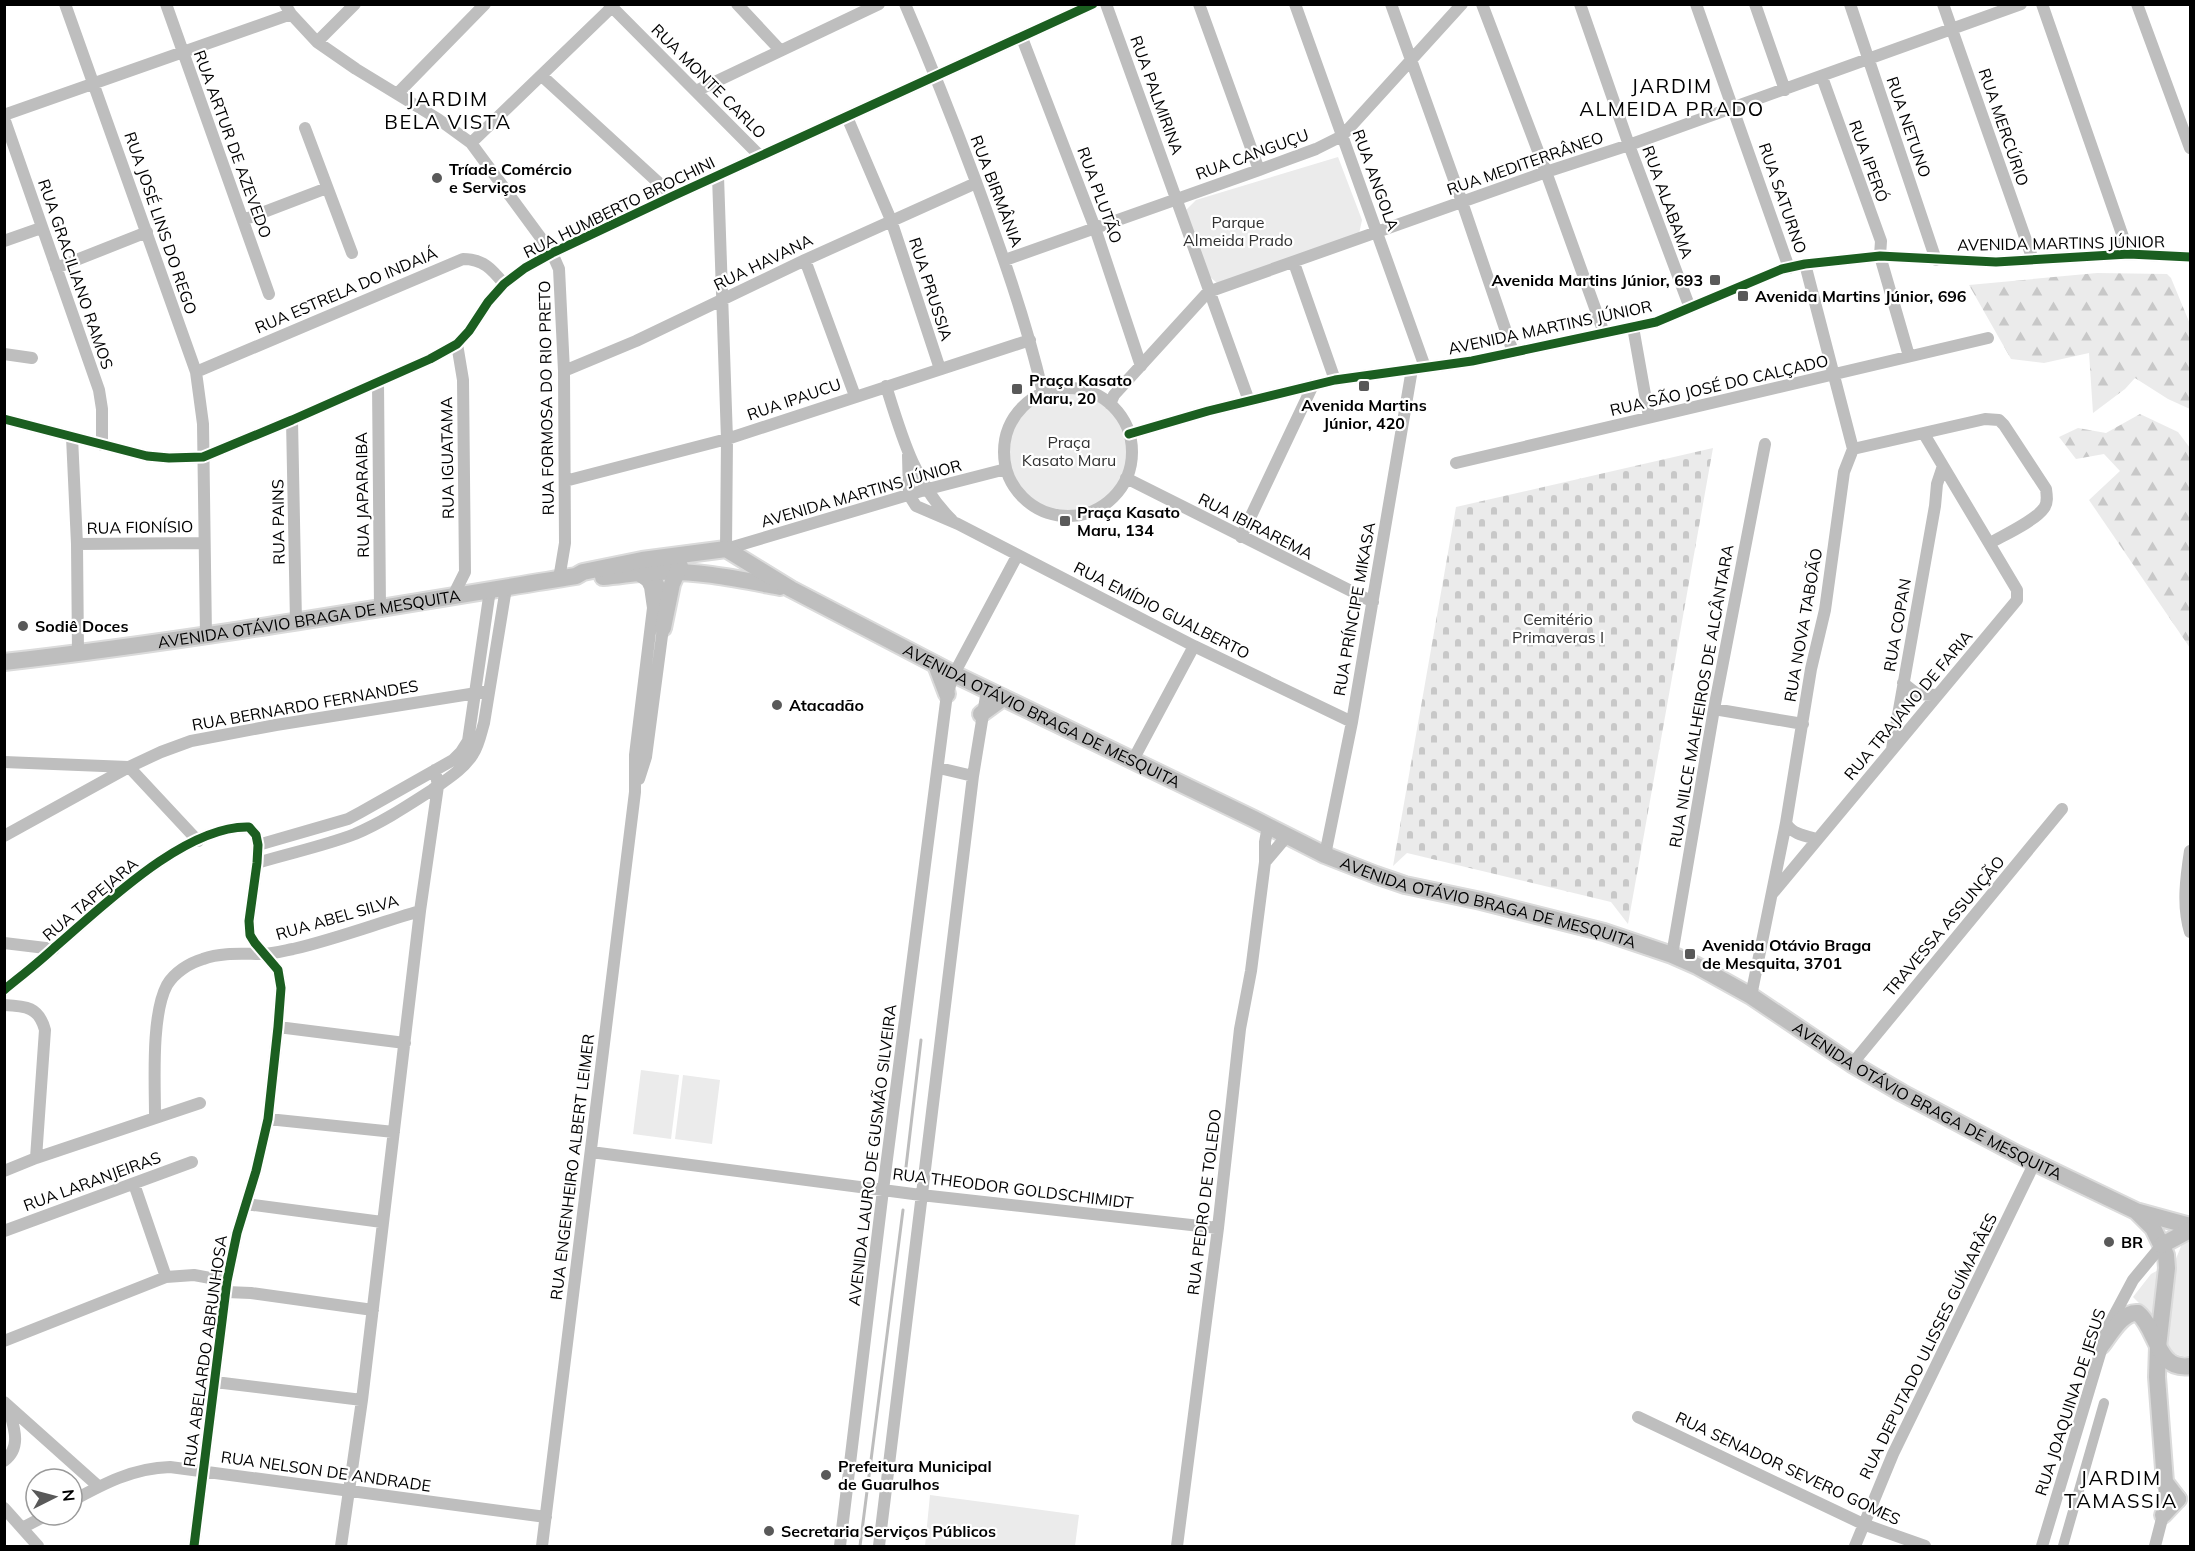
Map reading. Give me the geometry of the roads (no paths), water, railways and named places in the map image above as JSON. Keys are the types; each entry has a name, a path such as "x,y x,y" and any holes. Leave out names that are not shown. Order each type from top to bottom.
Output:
{"main road":[{"name":"AVENIDA OTÁVIO BRAGA DE MESQUITA","path":"4,662 206,636 567,578 584,579 726,549 791,589 936,665 1325,855 1406,885 1604,932 1697,966 1751,996 1852,1064 2017,1155 2136,1210 2153,1228 2162,1245"},
{"path":"644,568 678,569 726,549"},
{"name":"AVENIDA OTÁVIO BRAGA DE MESQUITA","path":"678,569 791,589"},
{"path":"663,628 672,584 678,569"},
{"path":"936,665 947,694"},
{"path":"981,714 1003,698"},
{"path":"2136,1210 2190,1228"},
{"path":"2163,1515 2184,1498 2165,1482 2157,1377 2167,1268 2162,1245 2190,1228"},
{"path":"2102,1346 2124,1317 2133,1312 2143,1317 2163,1355 2176,1366 2190,1366"}],"street":[{"name":"RUA JOSÉ LINS DO REGO","path":"65,4 196,372 201,406 203,456 206,636"},
{"name":"RUA ARTUR DE AZEVEDO","path":"166,4 269,294"},
{"path":"317,42 355,4"},
{"path":"398,93 485,4"},
{"path":"737,4 780,50"},
{"path":"696,91 879,4"},
{"name":"RUA BIRMÂNIA","path":"905,4 936,76 1005,260 1030,340 1043,393"},
{"name":"RUA HUMBERTO BROCHINI","path":"4,419 147,456 178,458 203,456 430,360 456,344 470,331 488,302 504,284 525,268 552,253 1093,4"},
{"name":"RUA PALMIRINA","path":"1106,4 1249,401"},
{"path":"1199,4 1259,170"},
{"name":"RUA ANGOLA","path":"1294,4 1425,367"},
{"path":"1390,4 1412,60 1514,352"},
{"name":"RUA CANGUÇU","path":"1005,260 1259,170 1316,149 1342,136 1462,4"},
{"path":"1482,4 1604,333"},
{"name":"RUA ALABAMA","path":"1580,4 1629,145 1690,308"},
{"name":"RUA SATURNO","path":"1696,4 1790,268"},
{"path":"1755,4 1785,90"},
{"name":"RUA NETUNO","path":"1850,4 1936,260"},
{"name":"RUA MERCÚRIO","path":"1943,4 2033,260"},
{"name":"RUA MEDITERRÂNEO","path":"1208,292 1462,201 1785,90 2021,4"},
{"path":"2042,4 2129,254"},
{"path":"2137,4 2190,148"},
{"path":"471,143 542,76 610,6"},
{"name":"RUA MONTE CARLO","path":"610,6 760,156"},
{"path":"4,116 183,52 288,9 317,42 471,143 552,253"},
{"name":"RUA PLUTÃO","path":"1022,38 1095,228 1141,366"},
{"path":"542,76 673,196"},
{"name":"RUA IPERÓ","path":"1822,76 1881,241 1880,256 1909,356"},
{"name":"RUA GRACILIANO RAMOS","path":"4,116 99,390 102,410 102,445"},
{"name":"RUA PRUSSIA","path":"847,117 891,220 940,369"},
{"path":"304,128 352,253"},
{"path":"718,176 727,439 726,549"},
{"name":"RUA HAVANA","path":"564,371 636,341 891,220 976,183"},
{"path":"243,220 327,188"},
{"path":"4,240 41,228"},
{"path":"56,268 147,232"},
{"name":"RUA FORMOSA DO RIO PRETO","path":"552,253 559,269 560,282 564,371 567,578"},
{"name":"AVENIDA MARTINS JÚNIOR","path":"1129,434 1335,380 1514,352 1633,327 1656,321 1805,264 1880,256 1996,262 2129,254 2190,257"},
{"name":"RUA ESTRELA DO INDAIÁ","path":"196,372 463,259 476,259 484,263 504,284"},
{"path":"805,260 855,396"},
{"path":"1294,263 1335,380"},
{"path":"1805,264 1853,449 1985,419 1999,420 2046,489 2045,507 2038,515 1990,543 1924,434"},
{"path":"1110,405 1114,395 1208,292"},
{"path":"1633,327 1649,417"},
{"name":"RUA SÃO JOSÉ DO CALÇADO","path":"1456,463 1988,338"},
{"name":"RUA IPAUCU","path":"565,481 727,439 1030,340"},
{"name":"RUA IGUATAMA","path":"453,596 465,572 463,380 456,344"},
{"path":"4,354 32,358"},
{"name":"RUA PRÍNCIPE MIKASA","path":"1325,855 1352,722 1412,369"},
{"name":"RUA JAPARAIBA","path":"378,383 380,608"},
{"path":"1241,537 1313,385"},
{"name":"RUA EMÍDIO GUALBERTO","path":"886,386 908,455 940,507 958,524"},
{"path":"1073,388 1098,396 1110,405 1119,415 1129,434 1131,453 1126,478 1116,493 1101,506 1077,515 1057,515 1034,506 1022,496 1012,483 1006,469 1004,445 1011,424 1023,407 1043,393 1073,388"},
{"name":"RUA PAINS","path":"292,420 296,622"},
{"path":"72,437 77,544 78,653"},
{"name":"RUA NILCE MALHEIROS DE ALCÂNTARA","path":"1672,955 1714,709 1765,444"},
{"name":"RUA NOVA TABOÃO","path":"1751,996 1786,823 1811,669 1825,610 1844,472 1853,449"},
{"name":"RUA EMÍDIO GUALBERTO","path":"908,455 909,495 916,506 958,524 1194,646 1352,722"},
{"name":"RUA COPAN","path":"1891,750 1937,484 1943,466"},
{"name":"AVENIDA MARTINS JÚNIOR","path":"726,549 928,489 1006,469"},
{"name":"RUA IBIRAREMA","path":"1126,478 1373,602"},
{"path":"1935,506 1958,490"},
{"name":"RUA FIONÍSIO","path":"77,544 203,543"},
{"name":"RUA TRAJANO DE FARIA","path":"1770,897 1816,839 2014,605 2017,600 2017,590 1990,543"},
{"name":"AVENIDA LAURO DE GUSMÃO SILVEIRA","path":"840,1546 947,694 954,674 1017,556"},
{"name":"RUA ENGENHEIRO ALBERT LEIMER","path":"635,792 646,757 663,628 663,600 644,568"},
{"name":"RUA ENGENHEIRO ALBERT LEIMER","path":"542,1546 635,792 635,754 653,608 644,568"},
{"path":"257,863 354,834 398,813 456,774 473,754 484,723 482,692 492,590 465,572"},
{"path":"1133,760 1194,646"},
{"path":"1903,683 1917,694 1937,695"},
{"path":"879,1546 973,776 981,714 987,690"},
{"path":"258,845 348,819 453,760 468,741 482,692"},
{"name":"RUA BERNARDO FERNANDES","path":"4,836 129,767 160,752 200,739 482,692"},
{"path":"1714,709 1803,724"},
{"path":"5,762 129,767 198,841"},
{"path":"939,768 973,776"},
{"path":"341,1546 362,1400 420,910 438,786 435,770"},
{"name":"TRAVESSA ASSUNÇÃO","path":"1852,1064 2062,810"},
{"path":"1786,823 1797,833 1816,839"},
{"name":"RUA TAPEJARA","path":"4,990 54,949 119,890 168,856 213,834 237,826 249,827 256,835 258,845"},
{"name":"RUA PEDRO DE TOLEDO","path":"1177,1546 1218,1228 1240,1029 1251,971 1268,826"},
{"path":"1265,862 1287,836"},
{"name":"RUA ABELARDO ABRUNHOSA","path":"194,1546 227,1286 237,1233 256,1171 268,1119 278,1028 280,976 278,970 250,935 258,845"},
{"path":"2190,850 2186,887 2190,932"},
{"name":"RUA ABEL SILVA","path":"155,1116 157,1028 162,996 175,975 202,959 222,954 264,954 295,948 420,910"},
{"path":"4,943 54,949"},
{"path":"4,1005 20,1005 30,1008 43,1020 45,1030 36,1158"},
{"path":"278,1028 405,1043"},
{"path":"4,1171 155,1116 200,1103"},
{"path":"268,1119 394,1132"},
{"name":"RUA THEODOR GOLDSCHIMIDT","path":"591,1152 921,1195 1218,1228"},
{"name":"RUA LARANJEIRAS","path":"4,1231 192,1162"},
{"name":"RUA DEPUTADO ULISSES GUÍMARÂES","path":"1855,1546 1893,1454 2035,1162"},
{"path":"134,1184 166,1277"},
{"path":"246,1204 382,1222"},
{"name":"RUA JOAQUINA DE JESUS","path":"2042,1546 2102,1346 2120,1302 2138,1273 2162,1245"},
{"path":"4,1341 166,1277 194,1275 251,1293 373,1310"},
{"path":"215,1382 362,1400"},
{"path":"4,1461 10,1456 15,1445 6,1404"},
{"path":"6,1404 98,1486"},
{"name":"RUA SENADOR SEVERO GOMES","path":"1638,1417 1863,1524 1925,1546"},
{"name":"RUA NELSON DE ANDRADE","path":"84,1494 129,1473 170,1467 546,1517"},
{"path":"2156,1546 2163,1515 2165,1482"},
{"path":"4,1508 38,1546"}],"waterway":[{"path":"906,1167 921,1040"},
{"path":"860,1546 903,1210"},
{"path":"2063,1546 2104,1403"}],"place":[{"name":"Tríade Comércio e Serviços","path":"437,178"},
{"name":"Avenida Martins Júnior, 693","path":"1715,280"},
{"name":"Avenida Martins Júnior, 696","path":"1743,296"},
{"name":"Avenida Martins Júnior, 420","path":"1364,386"},
{"name":"Praça Kasato Maru, 20","path":"1017,389"},
{"name":"Praça Kasato Maru, 134","path":"1065,521"},
{"name":"Sodiê Doces","path":"23,626"},
{"name":"Atacadão","path":"777,705"},
{"name":"Avenida Otávio Braga de Mesquita, 3701","path":"1690,954"},
{"name":"BR","path":"2109,1242"},
{"name":"Prefeitura Municipal de Guarulhos","path":"826,1475"},
{"name":"Secretaria Serviços Públicos","path":"769,1531"}],"district":[{"name":"JARDIM ALMEIDA PRADO","path":"1672,96"},
{"name":"JARDIM BELA VISTA","path":"448,110"},
{"name":"JARDIM TAMASSIA","path":"2121,1488"}],"park label":[{"name":"Parque Almeida Prado","path":"1238,231"},
{"name":"Praça Kasato Maru","path":"1069,451"},
{"name":"Cemitério Primaveras I","path":"1558,628"}]}
